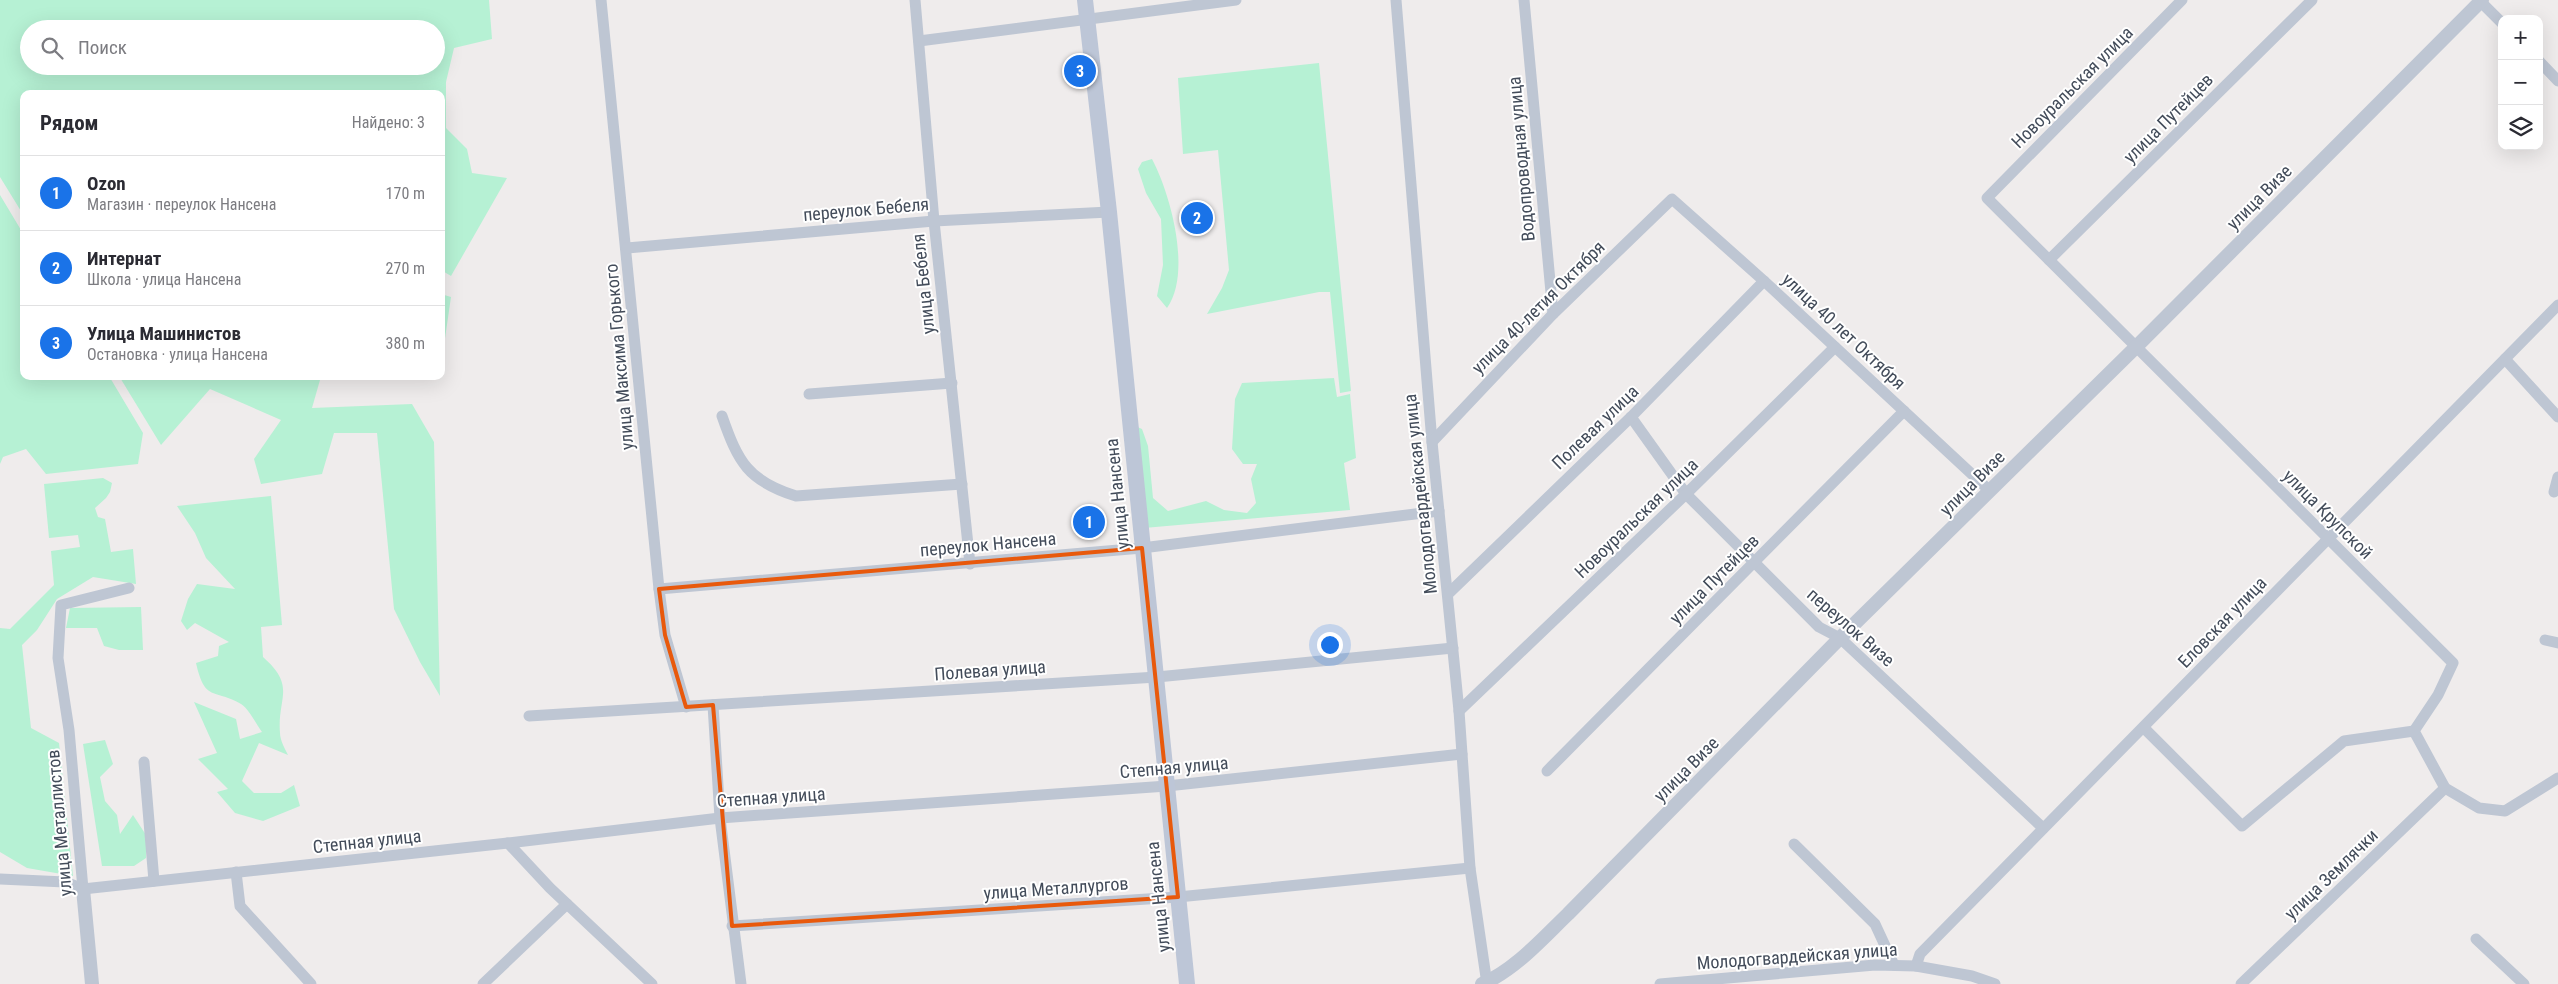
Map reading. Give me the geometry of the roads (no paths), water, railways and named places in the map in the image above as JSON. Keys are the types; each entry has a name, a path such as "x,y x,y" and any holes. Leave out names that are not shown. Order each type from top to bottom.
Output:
{"main road":[{"name":"улица Нансена","path":"1085,0 1109,212 1187,984"}],"street":[{"name":"улица Максима Горького","path":"601,0 627,248 659,589 665,635 686,707"},
{"name":"улица Бебеля","path":"915,0 934,220 970,564"},
{"path":"919,41 1236,0"},
{"name":"Молодогвардейская улица","path":"1396,0 1432,442 1453,648 1470,868 1485,983"},
{"name":"Водопроводная улица","path":"1524,0 1553,314"},
{"name":"Новоуральская улица","path":"1987,198 2182,0"},
{"name":"улица Путейцев","path":"2049,260 2312,0"},
{"path":"2481,0 2498,19"},
{"name":"улица Визе","path":"1485,983 1537,944 1568,914 1840,638 2137,346 2481,0"},
{"path":"2543,66 2558,81"},
{"name":"улица Крупской","path":"1987,198 2453,663 2438,695 2414,731"},
{"name":"улица 40-летия Октября","path":"1432,442 1553,314 1672,199"},
{"name":"улица 40 лет Октября","path":"1672,199 1764,281 1990,491"},
{"name":"переулок Бебеля","path":"627,248 934,220 1109,212"},
{"name":"Полевая улица","path":"1448,594 1631,417 1764,281"},
{"name":"Еловская улица","path":"1916,966 1920,954 2558,305"},
{"name":"Новоуральская улица","path":"1458,711 1686,494 1835,347"},
{"path":"2505,359 2558,417"},
{"path":"809,394 952,383"},
{"name":"улица Путейцев","path":"1547,771 1904,410"},
{"path":"722,416 734,450 751,474 776,490 796,496 962,484"},
{"name":"переулок Визе","path":"1631,417 1686,494 1819,627 1840,638 2043,828"},
{"path":"2554,492 2558,477"},
{"name":"переулок Нансена","path":"659,589 1142,548 1439,511"},
{"name":"улица Металлистов","path":"92,984 70,730 58,658 61,605 129,588"},
{"path":"2545,640 2558,643"},
{"name":"Полевая улица","path":"529,716 1157,677 1453,648"},
{"path":"713,705 720,818 732,926 741,984"},
{"path":"2144,728 2242,826 2344,741 2414,731 2445,788 2479,808 2505,811 2558,778"},
{"name":"Степная улица","path":"83,889 720,818 1167,786 1462,754"},
{"path":"144,762 154,881"},
{"name":"улица Землячки","path":"2240,984 2445,788"},
{"path":"508,843 567,904 652,984"},
{"path":"1794,844 1875,924 1894,965"},
{"name":"улица Металлургов","path":"732,926 1178,897 1470,868"},
{"path":"236,872 240,906 311,984"},
{"path":"0,878 65,882 83,889"},
{"path":"483,984 567,904"},
{"path":"2476,939 2524,984"},
{"name":"Молодогвардейская улица","path":"1660,984 1875,965 1894,965 1916,966 1972,976 1995,984"}],"place":[{"name":"Улица Машинистов","path":"1080,71"},
{"name":"Интернат","path":"1197,218"},
{"name":"Ozon","path":"1089,522"}]}
